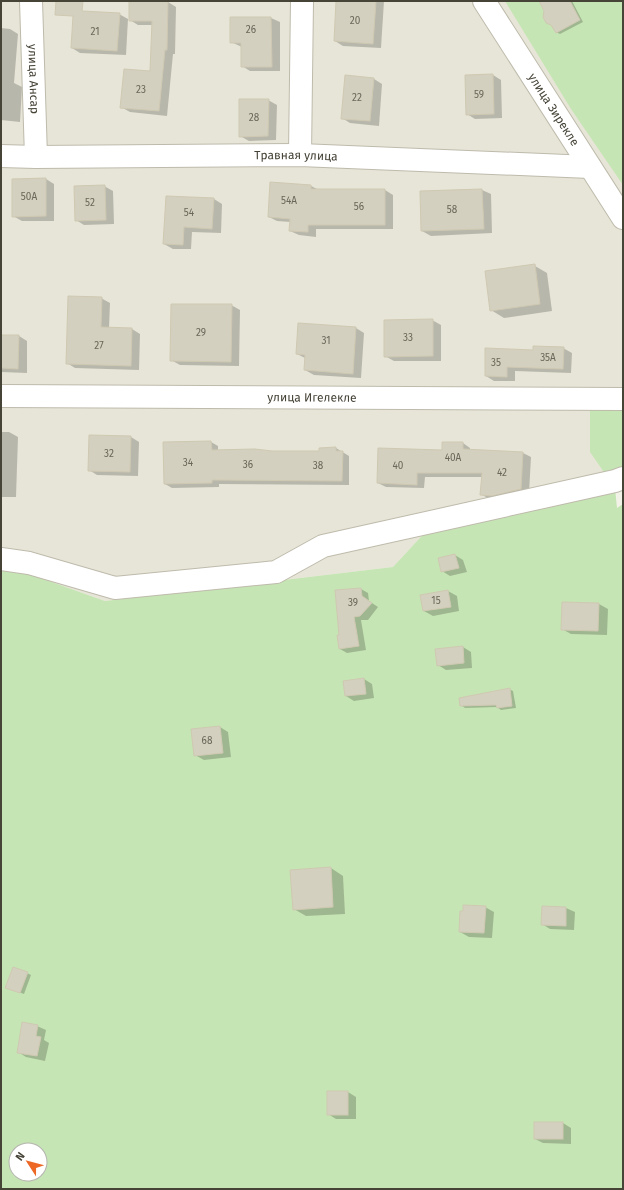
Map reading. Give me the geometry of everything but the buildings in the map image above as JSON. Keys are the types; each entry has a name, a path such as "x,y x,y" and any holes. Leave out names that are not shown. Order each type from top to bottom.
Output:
{"street":[{"name":"улица Ансар","path":"31,1 36,157"},
{"path":"300,155 302,1"},
{"name":"улица Зирекле","path":"484,1 623,218"},
{"name":"Травная улица","path":"1,156 300,155 590,167"},
{"name":"улица Игелекле","path":"1,396 623,399"},
{"path":"1,559 29,563 115,588 276,572 323,546 623,478"}],"shaded area":[{"path":"1,1 611,1 623,11 623,485 430,527 393,567 105,601 1,564"}],"green space":[{"path":"505,1 623,1 623,185 571,109"},
{"path":"623,406 623,484 608,478 590,452 590,407"},
{"path":"615,488 617,508 623,504 623,1189 1,1189 1,564 105,601 393,567 430,527"}]}
